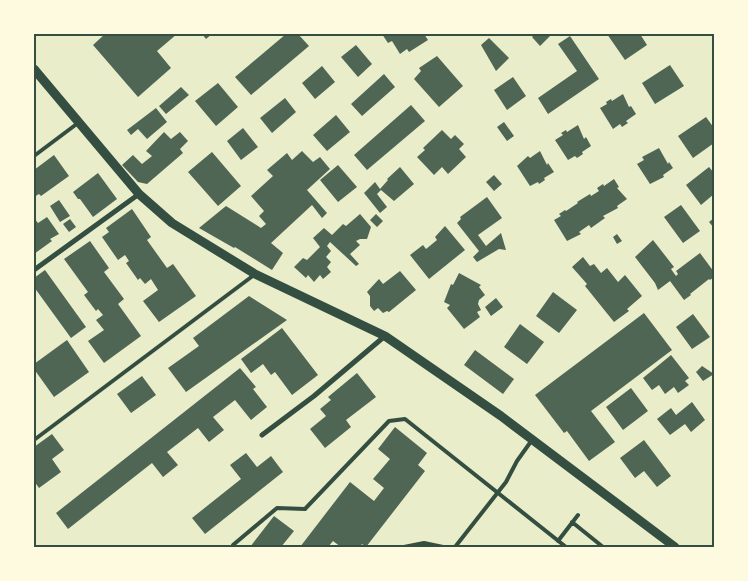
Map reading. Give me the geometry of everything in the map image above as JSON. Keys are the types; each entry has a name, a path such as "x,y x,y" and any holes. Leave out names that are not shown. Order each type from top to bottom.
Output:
{"street":[{"path":"34,69 139,194 172,223 255,274 385,336 502,416 675,547"},
{"path":"34,270 139,194"},
{"path":"262,435 314,396 385,336"}],"lane":[{"path":"34,156 79,123"},
{"path":"34,440 255,274"},
{"path":"233,547 277,508 305,508 389,421 405,419 566,547"},
{"path":"455,547 498,492 532,440"},
{"path":"558,541 578,515"},
{"path":"572,522 603,547"},
{"path":"404,547 424,543 443,547"}],"building":[{"path":"105,34 177,34 157,51 171,68 138,97 93,45"},
{"path":"202,34 212,34 206,39"},
{"path":"286,34 298,34 309,46 251,95 235,77"},
{"path":"382,34 424,34 428,40 409,52 407,49 400,54 392,41 388,43"},
{"path":"532,34 552,34 540,46 532,37"},
{"path":"607,34 640,34 647,45 625,60"},
{"path":"570,36 599,79 548,114 538,98 577,71 558,44"},
{"path":"489,38 509,58 496,71 481,45"},
{"path":"356,45 372,64 358,77 341,57"},
{"path":"437,56 463,86 439,107 414,79 421,71 419,68"},
{"path":"670,65 684,86 655,104 642,83"},
{"path":"322,66 335,82 315,99 302,83"},
{"path":"384,74 395,87 362,116 351,104"},
{"path":"513,77 526,96 507,110 494,90"},
{"path":"218,83 238,107 216,126 195,101"},
{"path":"181,87 189,95 166,114 159,106"},
{"path":"623,94 629,107 631,106 636,114 626,121 628,123 622,127 620,124 613,129 600,108 607,104 606,102 611,99 612,101"},
{"path":"285,98 296,112 272,133 260,118"},
{"path":"411,105 425,121 367,170 354,155"},
{"path":"156,108 167,122 147,139 138,129 131,135 127,130"},
{"path":"336,115 350,132 327,151 313,135"},
{"path":"706,117 714,128 714,143 693,158 678,136"},
{"path":"504,122 514,136 507,141 497,127"},
{"path":"578,125 584,139 586,137 591,146 577,158 575,156 568,160 555,140 563,135 561,133 566,130 567,132"},
{"path":"243,128 258,147 241,160 227,141"},
{"path":"442,130 451,139 455,135 464,144 459,149 466,157 448,174 442,167 434,175 417,157 425,150 423,148"},
{"path":"164,132 171,139 180,132 188,141 180,149 183,153 147,184 138,182 122,165 133,155 142,164 152,156 146,151"},
{"path":"659,148 668,164 669,162 673,168 663,175 664,177 650,184 637,164 644,160 642,157"},
{"path":"302,151 313,162 320,157 330,169 307,190 327,213 322,218 312,205 271,243 283,253 272,270 199,228 226,206 261,228 266,224 259,216 264,211 251,196 273,176 267,170 287,153 292,160"},
{"path":"540,151 547,165 548,163 554,172 544,178 545,180 539,184 538,182 530,186 517,166 528,156 530,158"},
{"path":"212,152 241,186 218,206 188,172"},
{"path":"54,155 69,176 41,196 39,194 34,197 34,170"},
{"path":"338,165 357,187 338,202 320,180"},
{"path":"400,167 414,184 394,201 381,190 377,194 387,207 380,213 364,193 375,182 380,189 387,179"},
{"path":"709,167 714,173 714,194 701,205 686,185"},
{"path":"98,173 117,199 93,217 73,192"},
{"path":"494,175 502,184 494,191 486,182"},
{"path":"614,179 619,187 617,188 627,199 617,206 618,208 603,216 605,218 591,228 589,225 579,232 581,234 567,241 554,220 561,216 559,214 577,202 599,191 597,188 603,184 604,186"},
{"path":"487,197 502,218 478,235 486,246 501,233 506,250 499,249 477,262 473,257 479,251 457,223 461,219 460,217"},
{"path":"59,200 70,216 60,222 50,206"},
{"path":"681,205 700,231 683,243 664,217"},
{"path":"132,209 151,237 147,240 167,268 173,264 196,296 159,322 143,301 158,290 151,279 145,284 140,278 138,280 126,263 129,261 125,255 118,260 102,237 109,232 106,228"},
{"path":"360,214 371,227 367,239 356,241 360,245 350,254 359,264 356,266 330,242 327,246 331,251 326,257 331,262 327,267 331,272 323,279 320,275 314,282 308,275 306,278 294,267 303,258 307,260 320,247 313,238 324,228 332,235 343,224 346,226"},
{"path":"376,214 383,221 377,227 370,220"},
{"path":"47,217 59,234 50,239 52,241 34,254 34,218 38,223"},
{"path":"714,218 714,228 709,222"},
{"path":"70,219 76,227 69,232 63,224"},
{"path":"445,226 465,250 429,279 410,255 423,245 426,249 437,240 435,237"},
{"path":"617,234 622,241 617,244 613,237"},
{"path":"653,240 674,267 671,269 676,276 678,274 676,271 700,253 714,272 714,277 684,300 670,281 658,290 655,283 635,257"},
{"path":"90,241 109,268 104,272 124,299 118,304 141,336 104,363 88,341 104,330 96,320 103,315 98,309 96,311 84,295 88,292 64,259"},
{"path":"583,257 590,266 594,264 601,273 607,268 618,282 625,275 642,296 627,309 629,311 614,322 585,286 587,284 572,267"},
{"path":"45,270 86,327 71,338 34,287 34,278"},
{"path":"400,271 416,290 389,312 383,313 378,308 374,311 370,306 370,296 367,292 379,279 383,284"},
{"path":"459,273 481,285 479,287 485,295 479,300 478,304 481,310 477,312 480,317 464,329 447,308 450,305 444,302 451,284 453,285"},
{"path":"553,292 577,310 559,333 536,316"},
{"path":"249,296 287,320 186,392 168,368 199,346 193,338"},
{"path":"496,298 503,307 491,316 485,307"},
{"path":"644,313 672,350 591,411 615,442 589,461 567,431 564,433 535,395"},
{"path":"693,314 710,337 692,349 676,327"},
{"path":"520,324 544,342 527,364 504,347"},
{"path":"282,328 318,375 292,395 275,372 271,375 263,364 251,373 241,359"},
{"path":"67,340 89,372 54,397 34,369 34,364"},
{"path":"475,350 514,379 503,394 464,365"},
{"path":"671,355 689,378 685,381 689,385 678,393 674,387 665,394 659,385 652,390 643,378"},
{"path":"702,366 714,374 703,381 696,372"},
{"path":"240,368 256,387 253,389 267,407 251,420 235,400 213,417 224,430 209,442 198,428 167,452 178,465 163,477 152,463 68,529 56,513"},
{"path":"357,373 376,397 346,420 351,427 325,448 310,429 326,416 320,409 331,400 328,397"},
{"path":"142,376 156,395 131,413 117,394"},
{"path":"631,388 648,411 623,430 606,407"},
{"path":"692,402 705,420 691,432 685,424 670,435 657,419 671,408 676,415"},
{"path":"395,427 427,453 418,465 425,471 366,547 362,544 360,547 341,547 333,541 328,547 300,547 350,482 374,501 384,488 373,479 390,459 378,449"},
{"path":"52,434 64,450 52,459 61,472 39,488 34,481 34,447"},
{"path":"644,440 671,476 657,487 644,471 635,478 620,458"},
{"path":"246,453 257,467 271,456 283,472 205,534 192,518 241,479 230,465"},
{"path":"274,516 294,531 281,547 250,547"}]}
